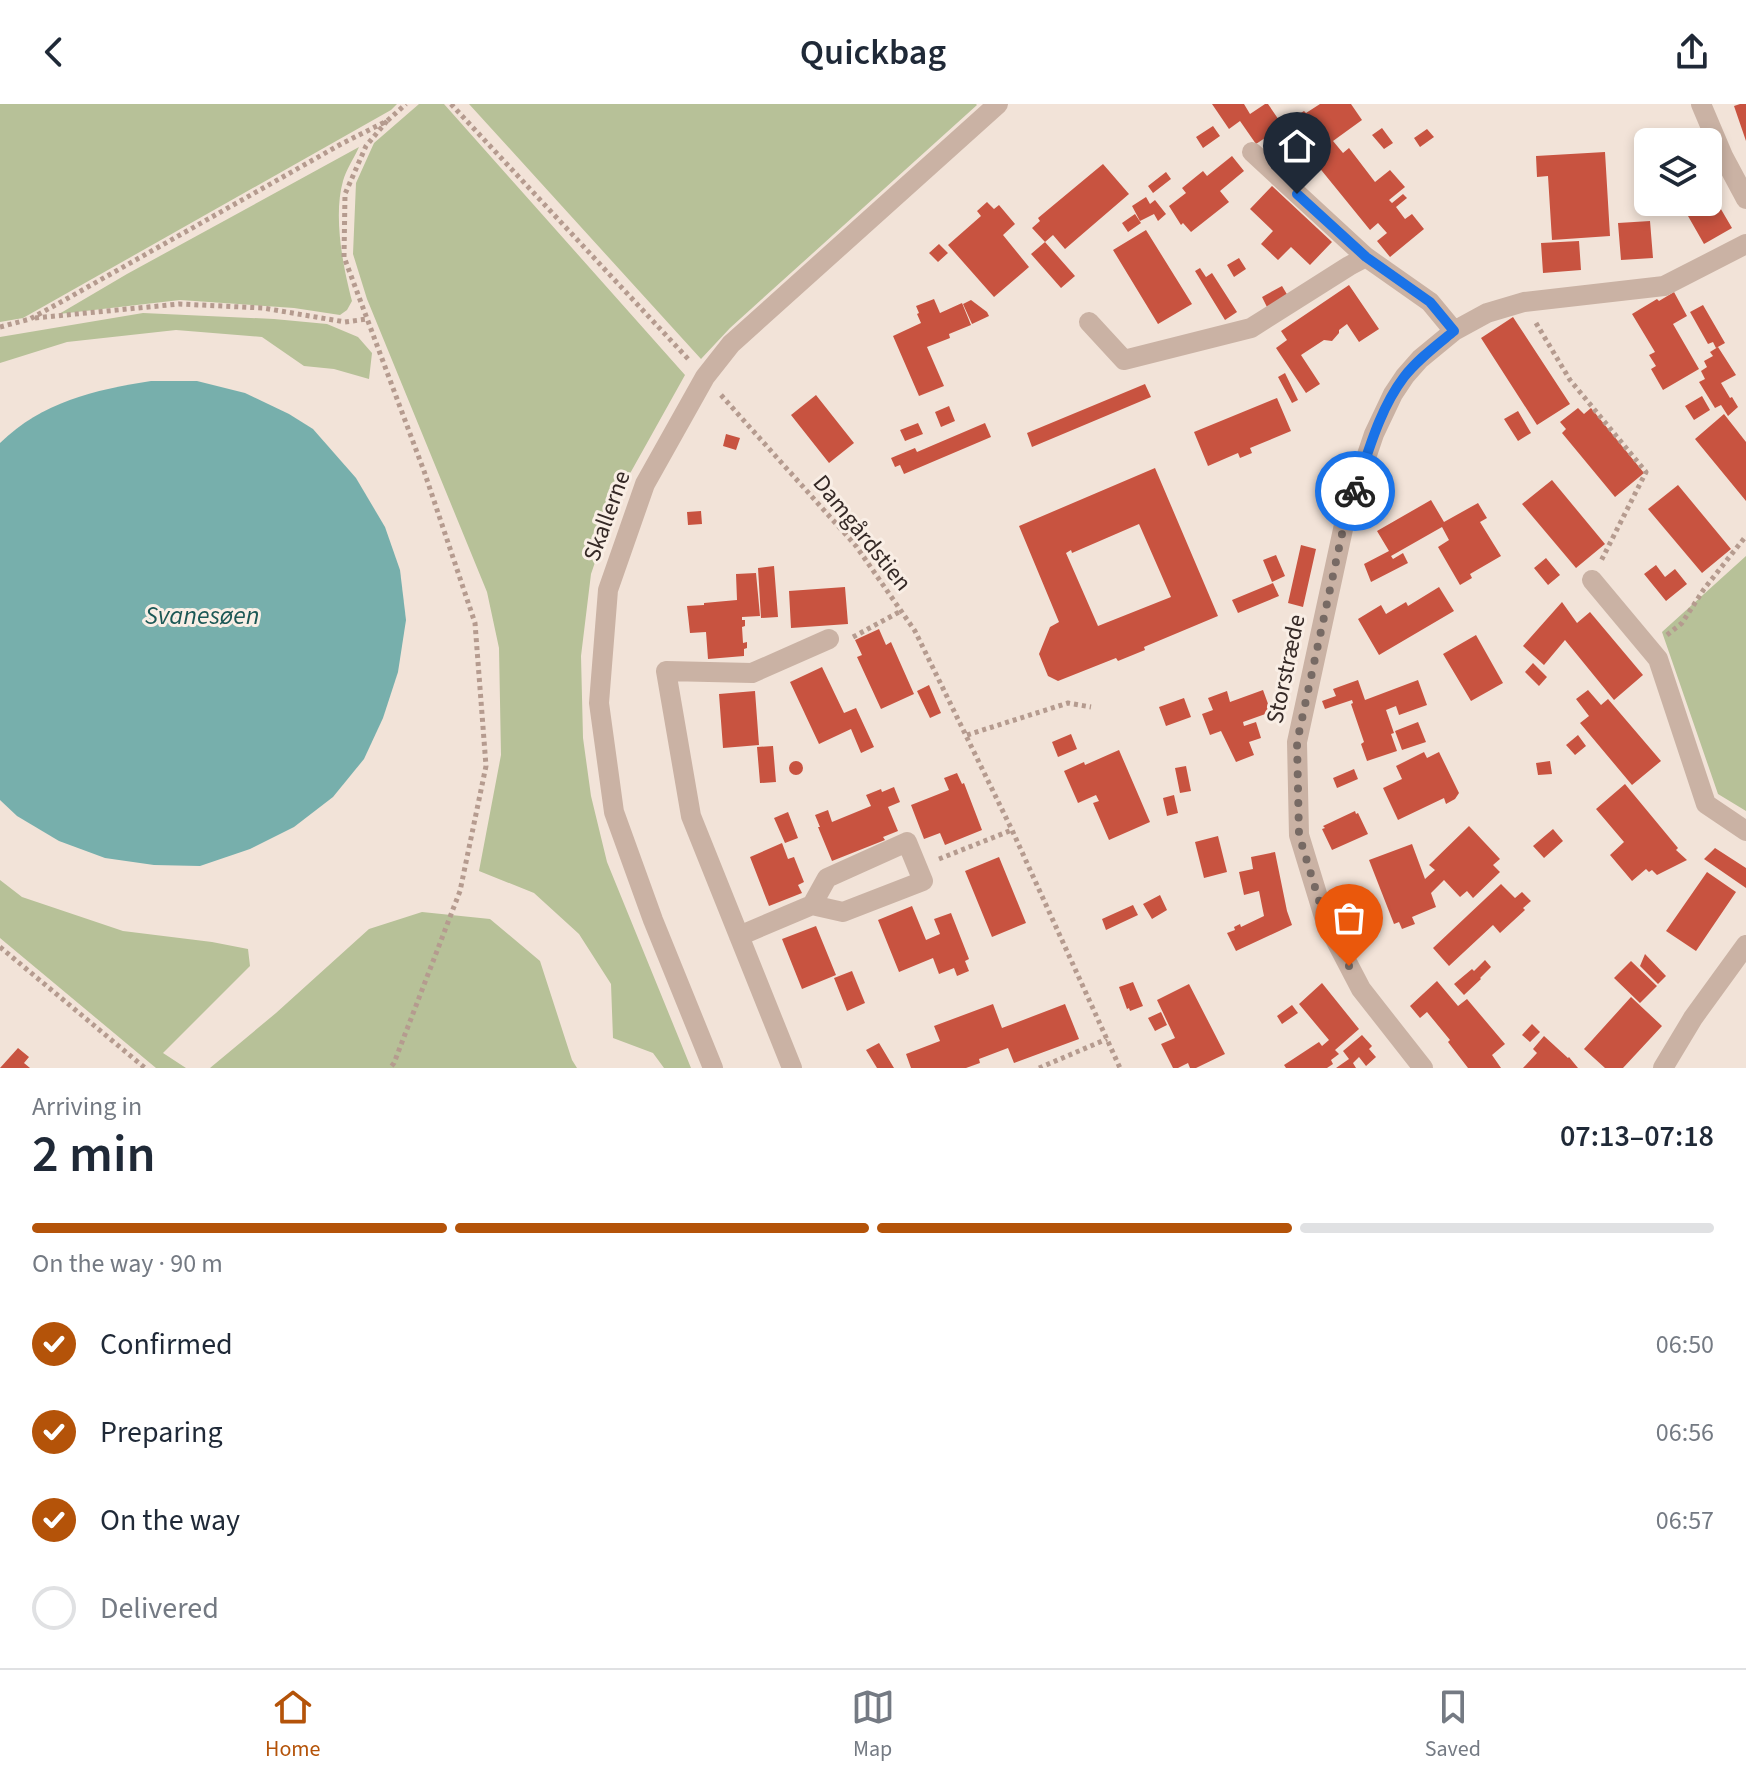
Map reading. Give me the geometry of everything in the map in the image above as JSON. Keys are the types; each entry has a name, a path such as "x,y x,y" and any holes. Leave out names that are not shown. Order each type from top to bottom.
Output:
{"street":[{"name":"Skallerne","path":"713,1068 653,920 614,812 599,703 608,590 645,484 705,377 731,344 998,104"},
{"path":"1701,104 1746,199"},
{"path":"1252,152 1366,257 1430,302 1454,331"},
{"name":"Storstræde","path":"1423,1068 1361,989 1325,920 1299,835 1297,742 1345,520 1374,434 1393,394 1420,359 1454,331 1487,313 1524,302 1664,286 1746,244"},
{"path":"1089,322 1124,360 1251,328 1366,257"},
{"path":"1592,580 1658,659 1706,804 1746,831"},
{"path":"792,1068 691,816 666,671 752,673 829,639"},
{"path":"739,936 812,905 843,912 923,881 907,842 827,878 812,905"},
{"path":"1663,1068 1693,1018 1746,945"}],"path":[{"path":"390,1068 460,891 486,766 475,623 424,471 344,257 345,194 366,146 406,104"},
{"name":"Damgårdstien","path":"451,104 705,377 856,546 915,631 1012,830 1120,1068"},
{"path":"30,319 387,121"},
{"path":"1524,302 1570,380 1646,472 1592,580"},
{"path":"0,327 30,319 179,304 263,308 345,322 367,319"},
{"path":"1650,649 1682,623 1704,589 1746,536"},
{"path":"829,639 841,643 901,611"},
{"path":"967,735 1068,703 1091,707"},
{"path":"918,867 1012,830"},
{"path":"0,947 145,1068"},
{"path":"1039,1068 1107,1039"}],"green space":[{"path":"0,104 397,104 23,318 0,322"},
{"path":"419,104 444,104 685,375 618,495 591,574 581,656 583,738 591,796 607,862 691,1068 664,1068 653,1053 613,1038 611,984 579,934 534,893 479,871 501,755 499,648 487,592 367,299 353,254 356,183 374,143"},
{"path":"469,104 977,105 730,328 701,359"},
{"path":"359,147 344,177 340,195 340,241 352,301 340,315 294,308 180,300 59,314 127,274"},
{"path":"143,313 327,324 358,337 372,353 369,379 334,369 304,366 262,337 176,330 67,342 0,363 0,337"},
{"path":"1746,556 1746,811 1718,794 1662,632"},
{"path":"0,880 22,897 123,931 248,949 250,966 163,1053 186,1068 156,1068 0,938"},
{"path":"422,912 490,919 540,961 577,1068 210,1068 369,929"}],"water":[{"name":"Svanesøen","path":"151,381 197,381 245,393 313,429 356,478 385,527 400,570 406,620 398,672 383,718 364,759 333,797 294,827 250,849 200,866 154,865 105,858 59,841 17,816 0,800 0,443 33,417 70,400"}],"building":[{"path":"1212,104 1244,104 1250,114 1268,104 1283,126 1256,144 1240,121 1229,129"},
{"path":"1320,104 1351,104 1362,120 1333,141 1343,153 1349,148 1375,182 1390,170 1405,187 1389,200 1392,203 1403,194 1407,198 1396,207 1405,219 1412,214 1424,229 1390,257 1377,241 1387,233 1378,223 1370,230 1296,139 1298,137 1287,122"},
{"path":"1746,104 1746,141 1734,106"},
{"path":"1213,126 1220,136 1203,148 1196,137"},
{"path":"1382,128 1393,143 1384,149 1372,135"},
{"path":"1427,129 1434,137 1420,147 1414,138"},
{"path":"1605,152 1610,236 1552,240 1548,176 1537,177 1536,156"},
{"path":"1232,156 1244,171 1220,191 1229,202 1191,232 1183,223 1181,225 1169,206 1186,193 1182,188 1203,171 1207,176"},
{"path":"1103,164 1129,194 1065,249 1053,235 1045,242 1032,228 1040,221 1038,218"},
{"path":"1166,172 1171,179 1153,193 1148,186"},
{"path":"1272,186 1332,242 1310,265 1291,247 1278,260 1261,244 1273,231 1250,209"},
{"path":"1146,197 1150,204 1155,200 1166,214 1158,221 1154,214 1140,221 1132,206"},
{"path":"987,202 994,209 999,205 1015,224 1003,235 1029,267 994,297 948,245 981,216 977,211"},
{"path":"1722,211 1732,228 1704,244 1688,216 1722,216"},
{"path":"1135,214 1141,223 1128,232 1122,223"},
{"path":"1650,221 1653,258 1621,260 1618,223"},
{"path":"1146,230 1192,304 1158,324 1113,250"},
{"path":"1579,241 1581,270 1543,273 1541,243"},
{"path":"1045,242 1075,276 1061,288 1031,254"},
{"path":"939,244 948,253 938,262 929,253"},
{"path":"1239,258 1246,269 1234,277 1227,265"},
{"path":"1200,268 1206,277 1212,273 1237,312 1225,320 1195,271"},
{"path":"1349,285 1379,329 1359,342 1347,324 1332,341 1324,340 1301,355 1320,384 1306,393 1276,348 1287,340 1281,331"},
{"path":"1282,286 1288,296 1267,307 1262,297"},
{"path":"1674,292 1687,316 1673,324 1699,369 1663,390 1651,369 1656,366 1649,355 1655,352 1632,314"},
{"path":"934,299 940,313 962,303 971,325 927,347 944,386 919,396 893,336 921,323 916,306"},
{"path":"971,300 989,316 972,324 963,304"},
{"path":"1703,305 1725,343 1716,348 1713,342 1708,344 1690,312"},
{"path":"1513,317 1570,404 1537,425 1481,338"},
{"path":"1718,347 1736,375 1721,383 1738,407 1728,416 1721,405 1715,408 1699,382 1705,379 1701,371 1707,367 1704,361 1713,356 1710,352"},
{"path":"1285,373 1298,400 1292,403 1278,377"},
{"path":"1145,384 1151,397 1032,447 1027,433"},
{"path":"816,395 854,443 829,463 791,415"},
{"path":"1702,396 1710,410 1694,420 1685,406"},
{"path":"1277,398 1291,431 1250,448 1252,453 1240,458 1238,453 1208,466 1194,432"},
{"path":"949,406 955,421 941,427 935,412"},
{"path":"1578,408 1584,414 1591,408 1644,473 1615,497 1562,433 1566,429 1560,422"},
{"path":"1518,411 1531,433 1518,441 1504,419"},
{"path":"1724,414 1746,442 1746,501 1695,439"},
{"path":"918,423 923,434 905,441 900,430"},
{"path":"985,423 991,437 904,474 900,465 895,467 891,458 915,448 917,452"},
{"path":"726,434 740,438 736,450 723,446"},
{"path":"1155,468 1218,616 1118,661 1116,658 1058,681 1048,676 1039,654 1050,627 1059,622 1019,526","holes":["1139,524 1171,597 1098,626 1066,553"]},
{"path":"1552,480 1605,544 1576,568 1522,504"},
{"path":"1678,485 1731,549 1702,573 1648,509"},
{"path":"1431,500 1444,522 1478,503 1487,518 1480,522 1501,556 1470,574 1472,578 1460,585 1438,547 1449,540 1442,527 1391,556 1393,559 1403,553 1408,563 1371,582 1364,564 1389,551 1377,531"},
{"path":"701,511 702,524 688,525 687,512"},
{"path":"1301,545 1316,549 1303,607 1288,603"},
{"path":"1276,555 1285,576 1272,582 1263,560"},
{"path":"1546,558 1560,575 1548,585 1534,568"},
{"path":"1656,565 1665,577 1675,569 1687,584 1666,601 1644,574"},
{"path":"774,566 778,617 761,618 758,568"},
{"path":"756,573 760,616 742,617 745,620 743,643 747,642 744,656 708,659 706,632 690,633 687,606 737,600 736,574"},
{"path":"1273,583 1279,596 1238,613 1232,600"},
{"path":"845,587 848,624 791,628 789,591"},
{"path":"1439,587 1454,611 1379,655 1358,619 1381,605 1386,614 1406,602 1408,606"},
{"path":"1562,602 1577,623 1590,612 1643,675 1614,700 1565,640 1544,665 1523,646"},
{"path":"879,629 886,645 891,642 914,694 881,709 857,657 862,655 855,640"},
{"path":"1476,635 1503,683 1471,701 1443,654"},
{"path":"1533,663 1547,677 1539,686 1525,672"},
{"path":"822,667 844,713 856,708 874,747 861,753 851,729 819,744 790,682"},
{"path":"1358,680 1365,700 1418,680 1427,705 1399,715 1396,706 1386,710 1397,751 1367,761 1352,700 1325,709 1322,701 1336,696 1333,689"},
{"path":"929,685 941,713 930,718 917,691"},
{"path":"1263,690 1271,712 1243,722 1244,726 1256,722 1261,738 1249,742 1254,755 1236,762 1221,731 1210,735 1202,714 1213,710 1208,698 1227,691 1230,702"},
{"path":"1588,690 1601,705 1608,699 1661,761 1632,785 1580,723 1589,716 1576,699"},
{"path":"755,691 759,745 723,748 719,694"},
{"path":"1184,698 1191,717 1166,726 1159,707"},
{"path":"1418,722 1426,742 1402,750 1395,731"},
{"path":"1071,734 1077,749 1058,757 1052,742"},
{"path":"1578,735 1586,746 1575,755 1566,745"},
{"path":"773,746 776,782 760,783 757,747"},
{"path":"1119,750 1150,822 1109,840 1093,803 1099,801 1096,795 1078,803 1064,771"},
{"path":"1424,752 1427,758 1439,752 1459,793 1446,804 1444,798 1398,820 1383,788 1402,779 1396,766"},
{"path":"796,761 803,768 796,775 789,768"},
{"path":"1550,761 1552,774 1538,775 1536,763"},
{"path":"1186,766 1191,791 1180,793 1175,768"},
{"path":"1354,769 1358,779 1337,788 1333,778"},
{"path":"957,773 982,830 945,845 940,833 924,839 911,805 949,790 944,778"},
{"path":"1625,784 1687,860 1657,875 1646,869 1632,881 1610,855 1624,842 1596,809"},
{"path":"894,787 900,802 888,807 898,831 883,837 885,840 832,861 815,815 828,810 832,822 871,806 866,795"},
{"path":"1174,795 1178,813 1167,816 1163,798"},
{"path":"1355,811 1368,834 1332,850 1323,826"},
{"path":"788,812 798,838 785,843 774,818"},
{"path":"1469,826 1500,859 1493,865 1500,872 1473,898 1467,891 1460,897 1444,880 1431,893 1436,907 1412,917 1415,924 1402,929 1399,922 1394,924 1369,860 1412,844 1425,879 1435,870 1429,865"},
{"path":"1553,829 1563,841 1544,858 1533,846"},
{"path":"1218,836 1227,872 1204,878 1195,842"},
{"path":"782,843 788,859 794,857 804,882 798,885 802,893 769,906 750,857"},
{"path":"1715,848 1746,868 1746,888 1704,859"},
{"path":"1275,852 1292,925 1236,951 1227,933 1240,924 1241,927 1264,916 1259,891 1244,895 1239,872 1253,869 1251,857"},
{"path":"999,857 1026,923 992,937 965,871"},
{"path":"1707,872 1736,892 1696,951 1666,931"},
{"path":"1501,884 1515,898 1522,892 1531,901 1500,933 1493,925 1449,966 1433,948"},
{"path":"1160,895 1167,910 1152,919 1143,904"},
{"path":"1133,905 1138,915 1106,930 1102,919"},
{"path":"912,906 926,940 940,934 934,919 951,913 969,959 965,961 969,971 957,976 954,968 939,974 933,958 899,972 878,920"},
{"path":"816,926 836,975 802,989 782,939"},
{"path":"1645,954 1666,976 1658,984 1640,966"},
{"path":"1485,960 1491,967 1464,995 1454,984"},
{"path":"1631,961 1657,986 1640,1003 1614,978"},
{"path":"852,971 865,1003 847,1011 834,978"},
{"path":"1437,981 1458,1006 1467,999 1505,1044 1492,1055 1501,1068 1468,1068 1427,1012 1420,1018 1410,1006"},
{"path":"1133,982 1143,1006 1130,1011 1119,987"},
{"path":"1322,983 1359,1029 1335,1050 1339,1054 1327,1068 1286,1068 1284,1065 1319,1042 1322,1046 1329,1040 1299,1004"},
{"path":"1189,984 1225,1054 1196,1068 1190,1068 1188,1063 1173,1068 1161,1044 1175,1038 1157,1000"},
{"path":"1631,997 1662,1026 1623,1068 1605,1068 1584,1049"},
{"path":"993,1004 1002,1028 1065,1004 1079,1039 1014,1063 1008,1048 979,1059 980,1063 966,1068 911,1068 906,1054 940,1041 934,1026"},
{"path":"1292,1005 1298,1013 1282,1024 1277,1016"},
{"path":"1161,1012 1167,1025 1155,1031 1148,1018"},
{"path":"1532,1024 1540,1032 1530,1042 1522,1035"},
{"path":"1362,1035 1372,1046 1369,1049 1376,1057 1366,1066 1359,1057 1353,1063 1356,1068 1336,1068 1349,1059 1343,1051"},
{"path":"1544,1036 1578,1068 1523,1068 1537,1053 1533,1049"},
{"path":"879,1043 894,1068 877,1068 866,1050"},
{"path":"18,1048 29,1057 24,1063 30,1068 0,1068"}],"way so far":[{"path":"1349,966 1325,920 1299,835 1297,742 1345,520 1355,491"}],"route":[{"path":"1297,194 1366,257 1430,302 1454,331 1420,359 1393,394 1374,434 1355,491"}]}
